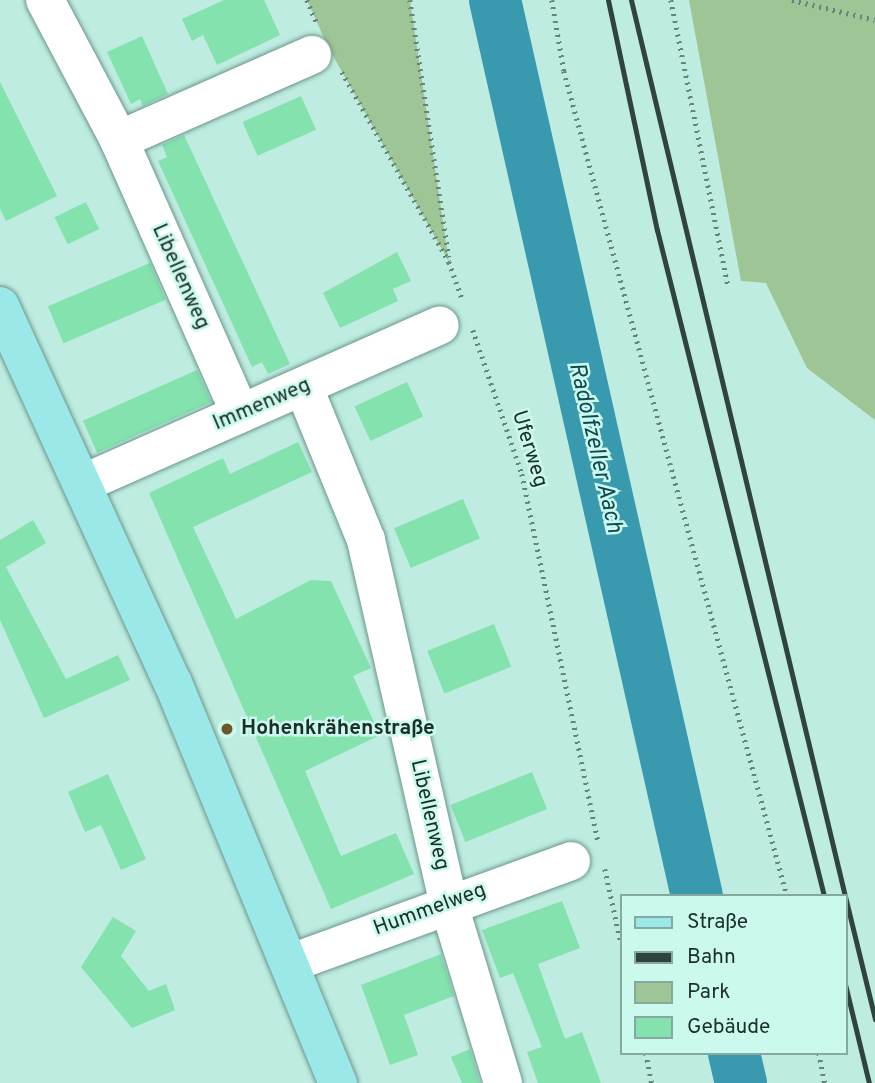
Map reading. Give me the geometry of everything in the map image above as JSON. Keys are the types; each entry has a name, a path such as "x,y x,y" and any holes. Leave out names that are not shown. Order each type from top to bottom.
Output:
{"main road":[{"path":"0,306 85,483 291,963 338,1083"}],"street":[{"name":"Libellenweg","path":"45,0 119,141 240,413"},
{"path":"119,141 323,50"},
{"name":"Immenweg","path":"85,483 240,413 304,388 457,315"},
{"name":"Libellenweg","path":"304,388 366,540 448,902 503,1083"},
{"name":"Hummelweg","path":"291,963 448,902 592,858"}],"path":[{"name":"Uferweg","path":"307,0 323,50 449,261 457,315 522,474 592,858 620,940"},
{"path":"410,0 449,261"},
{"path":"552,0 564,71 786,894"},
{"path":"671,0 728,284"},
{"path":"792,0 802,8 875,20"},
{"path":"799,0 802,8"},
{"path":"646,1055 652,1083"},
{"path":"819,1055 825,1083"}],"green space":[{"path":"307,0 410,0 449,262 328,47"},
{"path":"689,0 875,0 875,420 807,368 766,283 741,281"}],"building":[{"path":"224,0 264,0 280,35 217,65 203,35 192,41 182,19"},
{"path":"142,36 168,94 143,106 140,99 131,104 107,52"},
{"path":"0,82 57,196 6,221 0,209"},
{"path":"301,96 316,130 258,156 243,122"},
{"path":"184,135 290,364 268,374 262,362 252,367 158,161 167,157 162,145"},
{"path":"86,202 99,229 68,244 55,217"},
{"path":"397,252 411,281 393,289 398,301 340,328 323,293"},
{"path":"150,263 166,300 63,343 48,306"},
{"path":"197,370 211,402 97,453 83,421"},
{"path":"407,382 423,416 370,441 354,407"},
{"path":"298,442 312,472 193,527 236,619 311,580 331,581 371,668 353,676 380,735 305,771 341,856 396,833 414,874 331,909 149,493 223,458 230,474"},
{"path":"463,499 480,539 411,568 394,528"},
{"path":"33,520 46,543 6,567 66,679 118,655 130,680 44,718 0,620 0,540"},
{"path":"494,624 511,667 444,694 427,651"},
{"path":"532,772 547,809 465,842 450,805"},
{"path":"108,774 146,859 121,870 101,825 85,832 68,792"},
{"path":"562,901 580,948 538,964 565,1039 582,1032 601,1083 538,1083 527,1052 542,1047 513,973 500,978 482,930"},
{"path":"113,917 136,931 121,956 149,991 166,984 175,1010 132,1028 81,967"},
{"path":"441,954 454,996 404,1015 418,1055 390,1065 361,985"},
{"path":"470,1049 480,1083 462,1083 451,1057"}],"waterway":[{"name":"Radolfzeller Aach","path":"495,0 697,894"},
{"name":"Radolfzeller Aach","path":"734,1055 741,1083"}],"railway":[{"path":"608,0 657,230 823,894"},
{"path":"631,0 845,894"},
{"path":"847,904 875,1019"},
{"path":"847,992 869,1083"}],"place":[{"name":"Hohenkrähenstraße","path":"227,729"}]}
